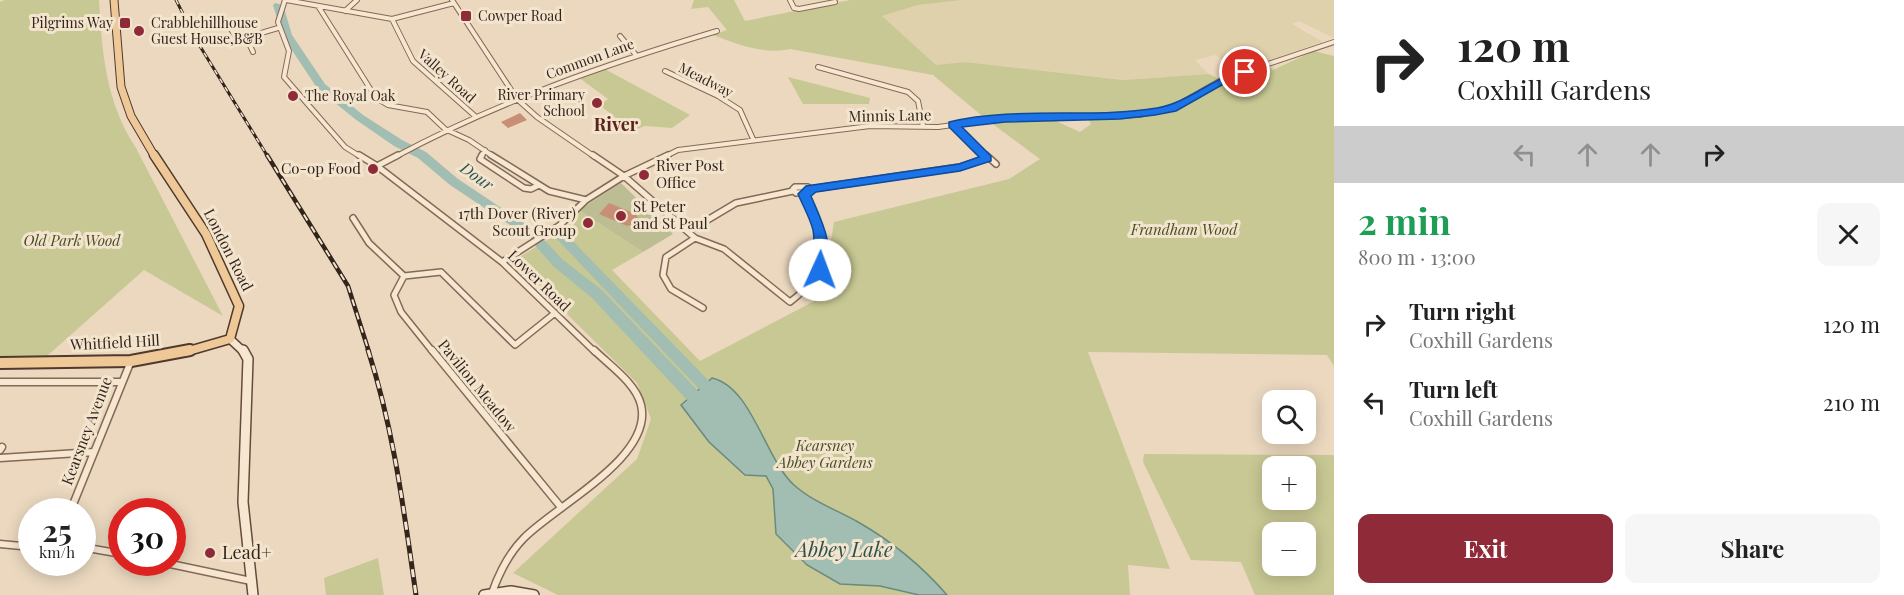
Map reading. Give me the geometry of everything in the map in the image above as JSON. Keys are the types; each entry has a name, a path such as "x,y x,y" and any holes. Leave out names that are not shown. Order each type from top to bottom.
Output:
{"main road":[{"name":"London Road","path":"114,0 119,36 120,86 125,101 144,137 209,240 239,306 230,339"},
{"name":"Whitfield Hill","path":"0,363 131,361 169,356 230,339"}],"street":[{"path":"285,0 392,19 460,0"},
{"name":"Lower Road","path":"285,0 278,13 278,28 289,53 284,76 345,147 378,166 502,262 632,387 642,407 636,439 624,457 560,506 525,537 503,566 488,594"},
{"path":"345,11 357,0"},
{"path":"790,0 794,8 799,9 836,2"},
{"path":"453,1 517,99 537,117 624,176 695,238 724,249 790,303 816,282 821,261 819,229 804,194"},
{"path":"318,6 375,98 388,105 421,109 445,129 469,140 539,185 586,200"},
{"name":"Valley Road","path":"392,19 412,61 475,116"},
{"path":"227,23 234,34 251,36 278,28"},
{"name":"Common Lane","path":"378,166 445,129 594,68 717,31"},
{"path":"251,36 247,39 253,52"},
{"path":"620,36 636,56"},
{"name":"Minnis Lane","path":"502,262 560,225 586,200 624,176 678,150 870,126 953,125 1005,118 1138,115 1172,108 1223,79 1334,42"},
{"path":"818,67 908,92 918,102 922,126"},
{"name":"Meadway","path":"665,71 718,96 740,110 753,139"},
{"path":"953,125 996,164"},
{"path":"485,150 480,159 524,188 531,189 539,185"},
{"path":"793,191 799,186 811,189 960,167 987,158"},
{"path":"688,231 736,203 793,191 804,194 810,192 811,189"},
{"path":"353,218 369,243 404,276 441,272 515,345 555,313"},
{"path":"695,238 666,257 662,274 664,282 672,292 703,309"},
{"name":"Pavilion Meadow","path":"404,276 394,295 401,312 560,506"},
{"path":"230,339 241,347 248,359 243,502 253,595"},
{"name":"Kearsney Avenue","path":"76,498 120,382 131,361"},
{"path":"0,382 120,382"},
{"path":"0,458 94,452"},
{"path":"0,544 18,546"},
{"path":"186,567 251,581"},
{"path":"488,594 511,591 534,595"}],"shaded area":[{"path":"963,0 1334,0 1334,38 1299,21 1292,24 1323,42 1240,70 1215,55 1195,60 1209,74 1128,80 965,62 936,65 881,16 918,5"}],"green space":[{"name":"Old Park Wood","path":"5,0 99,0 107,77 118,113 223,316 144,270 47,356 0,357 0,2"},
{"path":"694,0 734,0 745,21 850,0 963,0 918,5 882,16 936,65 965,62 1124,80 1209,74 1219,79 1172,108 1139,115 987,120 933,75 790,49 761,50 713,35 727,30 708,7 691,9"},
{"path":"1314,51 1334,56 1334,366 1327,355 1088,352 1170,569 1128,565 1130,595 558,595 513,573 637,459 651,419 637,383 513,261 568,227 579,210 643,252 612,270 700,361 822,297 834,222 1009,179 1040,159 990,122 1056,121 1080,132 1091,124 1088,119 1173,112 1223,82 1269,67 1273,70"},
{"path":"601,67 690,115 672,128 645,126 632,131 602,107 601,104 608,99 578,77"},
{"path":"788,77 870,98 869,104 803,104"},
{"path":"621,183 673,234 643,252 579,210"},
{"path":"1144,454 1334,455 1334,595 1255,595 1241,562 1191,560 1143,462"},
{"path":"378,558 384,595 326,595 324,578"}],"water":[{"name":"Abbey Lake","path":"712,378 726,384 738,395 775,459 794,485 895,546 917,564 947,595 919,595 880,586 840,584 807,565 776,534 773,489 766,476 745,475 709,442 681,405"}],"building":[{"path":"520,113 527,120 508,128 501,122"},
{"name":"St Peter and St Paul","path":"609,203 636,214 640,222 627,226 599,214"}],"waterway":[{"name":"Dour","path":"278,5 287,35 321,86 359,117 398,143 422,155 454,182 532,234 558,263 597,294 694,397"},
{"name":"Dour","path":"557,232 706,387"}],"railway":[{"path":"176,0 198,43 268,157"},
{"path":"267,155 348,286 369,352"},
{"path":"368,350 385,410 416,595"}],"place":[{"name":"Cowper Road","path":"466,16"},
{"name":"Pilgrims Way","path":"125,23"},
{"name":"Crabblehillhouse Guest House,B&B","path":"139,31"},
{"name":"The Royal Oak","path":"293,96"},
{"name":"River Primary School","path":"597,103"},
{"name":"Co-op Food","path":"373,169"},
{"name":"River Post Office","path":"644,175"},
{"name":"St Peter and St Paul","path":"621,216"},
{"name":"17th Dover (River) Scout Group","path":"588,223"},
{"name":"Lead+","path":"210,553"}],"district":[{"name":"River","path":"616,125"}],"route":[{"path":"820,270 822,252 819,229 804,194 810,192 811,189 960,167 975,164 987,158 953,125 1005,118 1120,116 1155,112 1172,108 1223,79 1245,72"}],"park label":[{"name":"Frandham Wood","path":"1184,230"},
{"name":"Kearsney Abbey Gardens","path":"825,454"}]}
